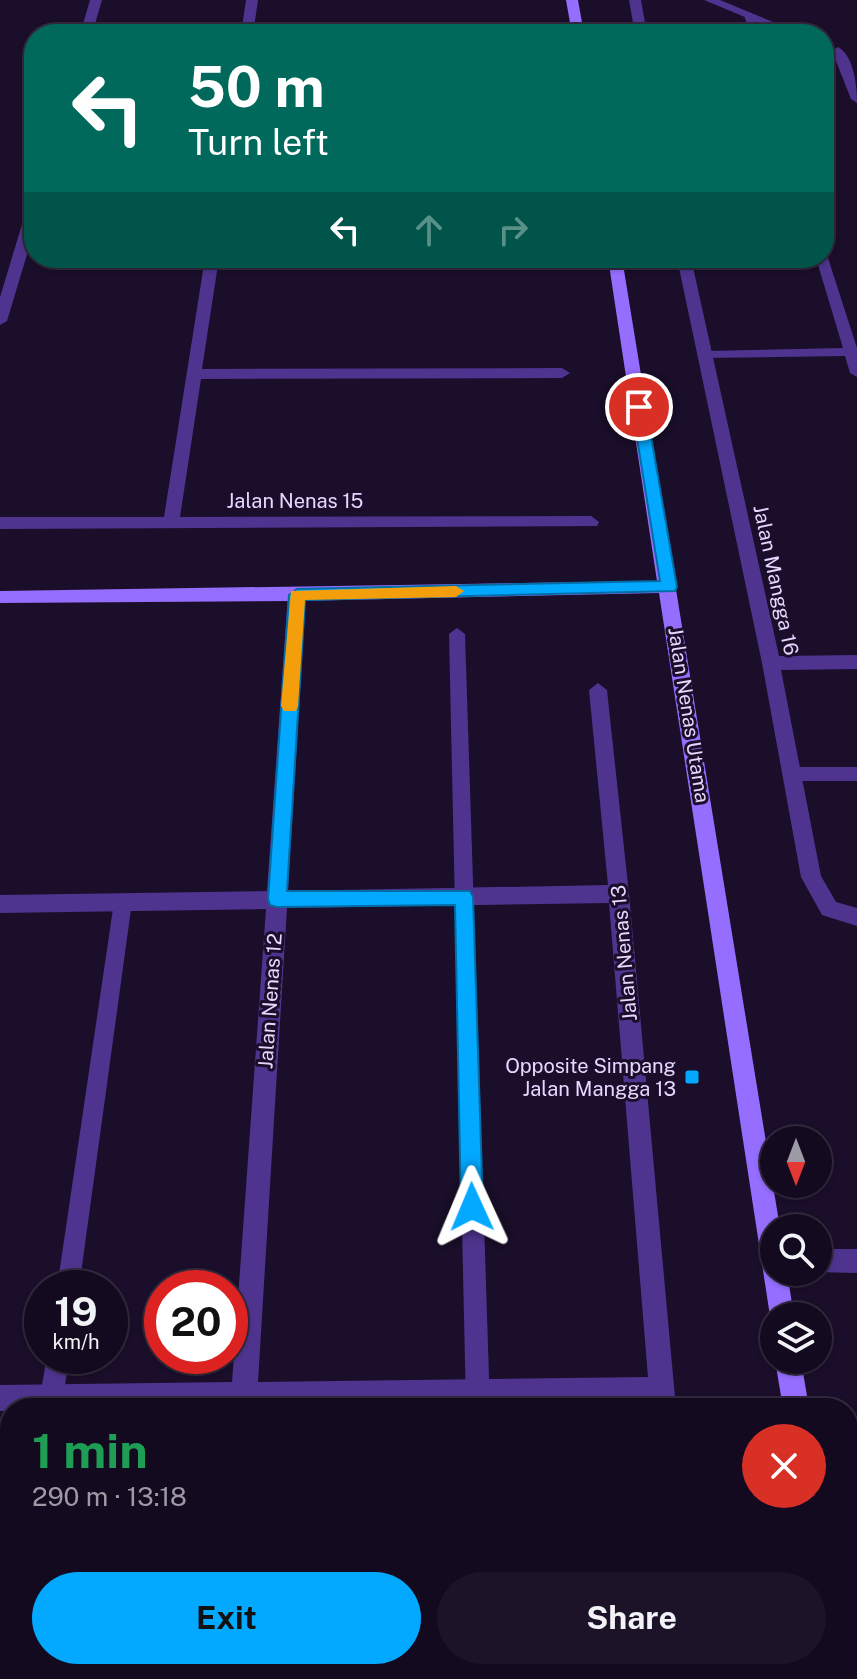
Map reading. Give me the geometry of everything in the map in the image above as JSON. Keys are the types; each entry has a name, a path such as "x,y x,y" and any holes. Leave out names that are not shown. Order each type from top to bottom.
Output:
{"street":[{"path":"89,24 96,0"},
{"path":"248,24 252,0"},
{"path":"572,0 576,24"},
{"path":"635,0 639,24"},
{"path":"710,0 771,24"},
{"path":"834,49 857,59"},
{"path":"838,51 857,99"},
{"path":"0,321 24,241"},
{"path":"171,523 210,268"},
{"name":"Jalan Nenas Utama","path":"617,268 766,1214"},
{"name":"Jalan Mangga 16","path":"686,268 771,663 811,877 829,909 857,917"},
{"path":"194,374 562,373"},
{"name":"Jalan Nenas 15","path":"0,523 591,522"},
{"path":"0,597 297,595 669,587"},
{"name":"Jalan Nenas 12","path":"244,1398 297,595"},
{"path":"771,663 857,662"},
{"name":"Jalan Nenas 13","path":"598,690 619,894 662,1398"},
{"path":"0,904 619,894"},
{"path":"832,1261 857,1261"},
{"path":"790,1374 794,1398"}],"lane":[{"path":"749,15 752,24"},
{"path":"825,268 854,352 857,373"},
{"path":"706,355 854,352"},
{"path":"457,634 478,1398"},
{"path":"793,774 857,774"},
{"path":"71,1270 123,902"},
{"path":"52,1398 55,1374"}],"slow traffic":[{"path":"290,706 297,595 456,591"}],"place":[{"name":"Opposite Simpang Jalan Mangga 13","path":"692,1077"}],"route":[{"path":"472,1207 464,897 277,899 297,595 669,587 639,407"}]}
